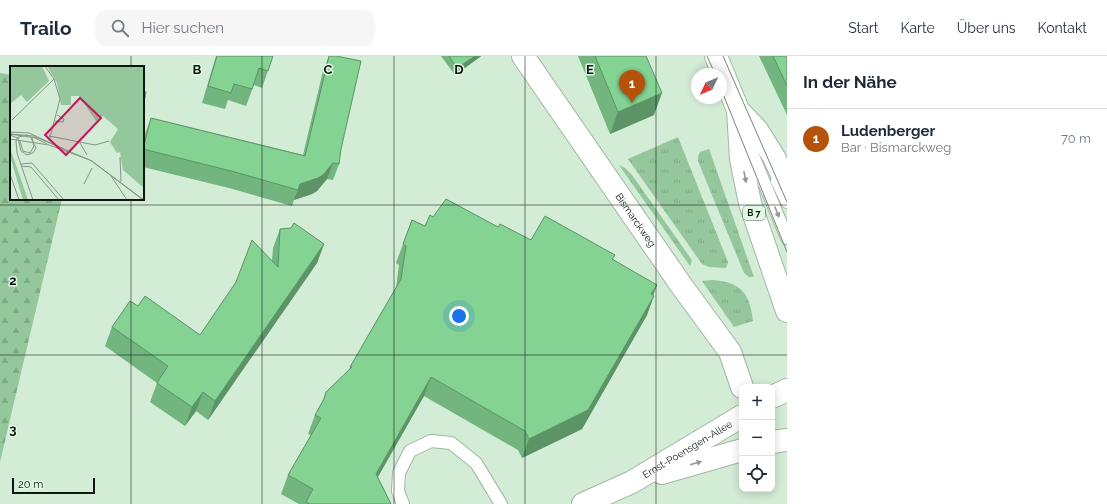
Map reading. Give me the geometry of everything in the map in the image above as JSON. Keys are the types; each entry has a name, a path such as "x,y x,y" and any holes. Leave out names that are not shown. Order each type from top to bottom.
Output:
{"street":[{"name":"Bismarckweg","path":"523,56 681,285 730,352 741,384"},
{"name":"B 7","path":"716,56 738,110 741,159 750,202 787,311"},
{"name":"B 7","path":"738,110 757,130 774,157 787,186"},
{"path":"775,395 787,390"},
{"name":"Ernst-Poensgen-Allee","path":"583,504 632,482 739,418"},
{"path":"775,442 787,440"},
{"name":"Ernst-Poensgen-Allee","path":"632,482 739,451"}],"lane":[{"path":"738,110 763,149 787,202"},
{"path":"738,110 752,153 787,238"},
{"path":"403,504 398,491 399,473 410,451 431,441 451,443 476,463 501,504"}],"green space":[{"path":"0,73 10,75 10,200 62,200 0,462"},
{"path":"678,137 728,262 726,268 709,267 702,264 628,159"},
{"path":"709,149 754,277 749,277 744,273 698,161 700,152"},
{"path":"619,165 625,168 632,175 692,260 690,266"},
{"path":"712,280 730,283 737,286 742,291 746,296 752,311 753,321 734,327 702,281"}],"building":[{"path":"217,56 273,56 268,71 259,68 252,89 234,84 231,93 208,86"},
{"path":"329,56 361,61 339,164 333,163 323,175 300,184 298,190 235,172 144,149 144,145 151,118 305,156"},
{"path":"449,56 475,56 457,68"},
{"path":"595,56 646,56 662,93 618,112"},
{"path":"773,56 787,56 787,86"},
{"path":"144,91 146,92 144,102"},
{"path":"446,199 498,227 500,224 531,240 545,216 615,255 612,259 657,285 651,294 654,296 588,410 529,439 525,431 431,377 376,474 391,504 310,504 306,502 313,489 288,475 321,418 315,415 324,399 326,392 352,367 350,367 401,279 406,246 403,244 412,220 425,226 430,215 433,217"},
{"path":"294,223 324,244 215,401 203,392 192,407 157,383 168,366 112,327 130,301 138,306 145,296 200,335 236,282 252,240 278,267 280,229 291,228"}],"tram line":[{"path":"707,56 712,68"},
{"path":"723,56 787,202"},
{"path":"727,104 787,252"}],"place":[{"name":"Ludenberger","path":"632,103"}]}
